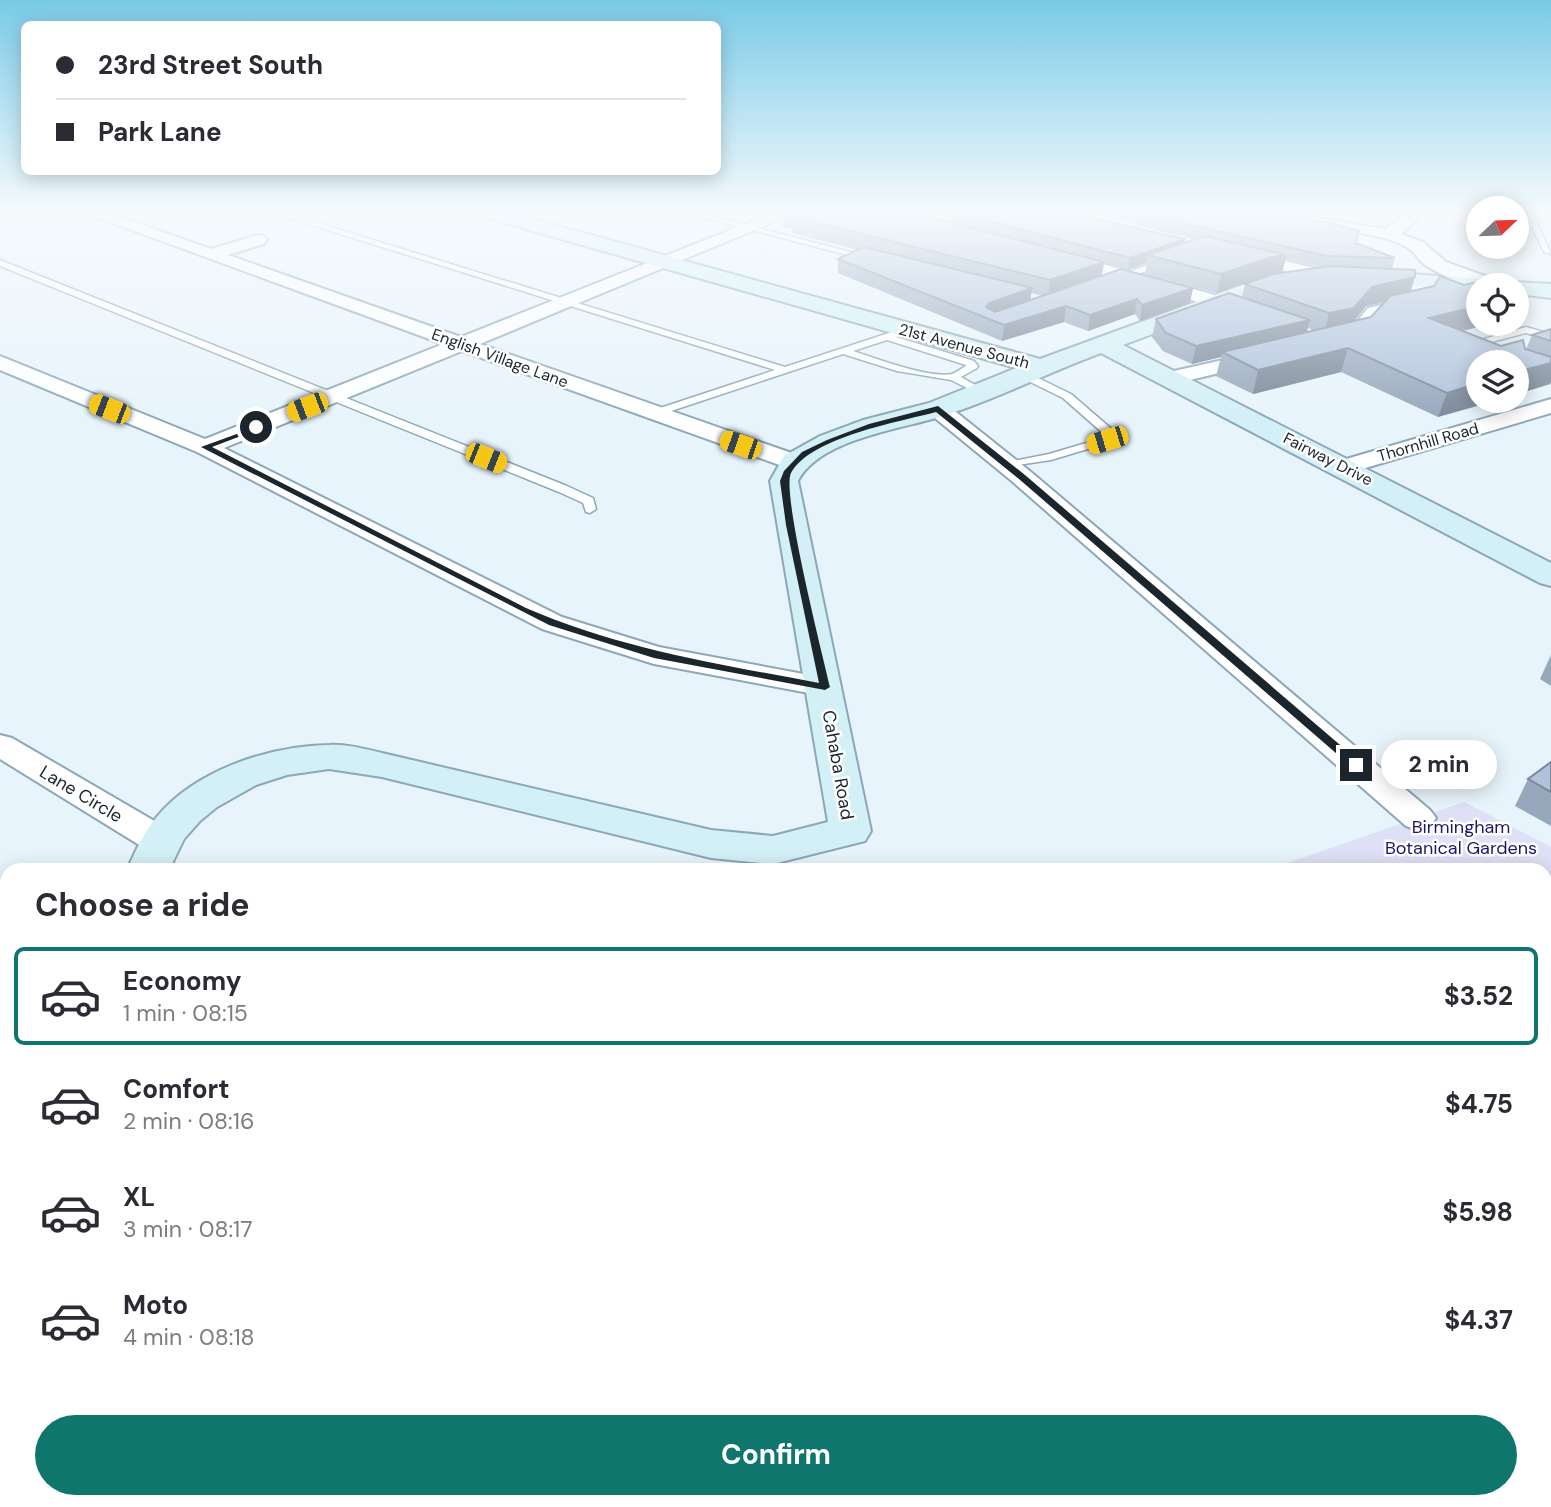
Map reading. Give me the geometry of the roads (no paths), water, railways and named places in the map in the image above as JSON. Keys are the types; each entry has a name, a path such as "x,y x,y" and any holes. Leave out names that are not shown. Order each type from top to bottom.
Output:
{"street":[{"name":"English Village Lane","path":"287,281 652,414 794,462"},
{"path":"205,447 618,281"},
{"name":"21st Avenue South","path":"723,281 897,334 1032,370"},
{"path":"1146,281 1228,305"},
{"path":"794,462 830,442 872,426 938,409 967,384 1032,370 1228,305 1264,285 1289,281"},
{"path":"1319,341 1357,334 1375,312 1419,302 1423,294 1420,281"},
{"path":"1425,281 1466,284"},
{"path":"1529,289 1551,291"},
{"name":"Fairway Drive","path":"1104,346 1173,378 1551,576"},
{"path":"1173,378 1281,353"},
{"path":"0,362 64,391 205,447 552,623 654,655 825,687"},
{"name":"Thornhill Road","path":"1345,467 1551,406"},
{"path":"938,409 1008,465 1418,818"},
{"name":"Cahaba Road","path":"155,856 172,826 189,810 229,783 277,765 331,757 382,765 711,844 773,850 850,831 825,687 789,514 784,481 794,462"},
{"name":"Lane Circle","path":"0,745 155,856"}],"lane":[{"path":"45,281 563,489 589,501 590,509"},
{"path":"497,281 785,370"},
{"path":"1098,284 1106,281"},
{"path":"1478,350 1468,344 1526,330 1551,337"},
{"path":"652,414 843,351 897,334 973,366 967,384 888,367 843,351"},
{"path":"1008,465 1051,457 1107,440 1111,434 1082,407 1032,370"}],"park label":[{"name":"Birmingham Botanical Gardens","path":"1461,837"}]}
